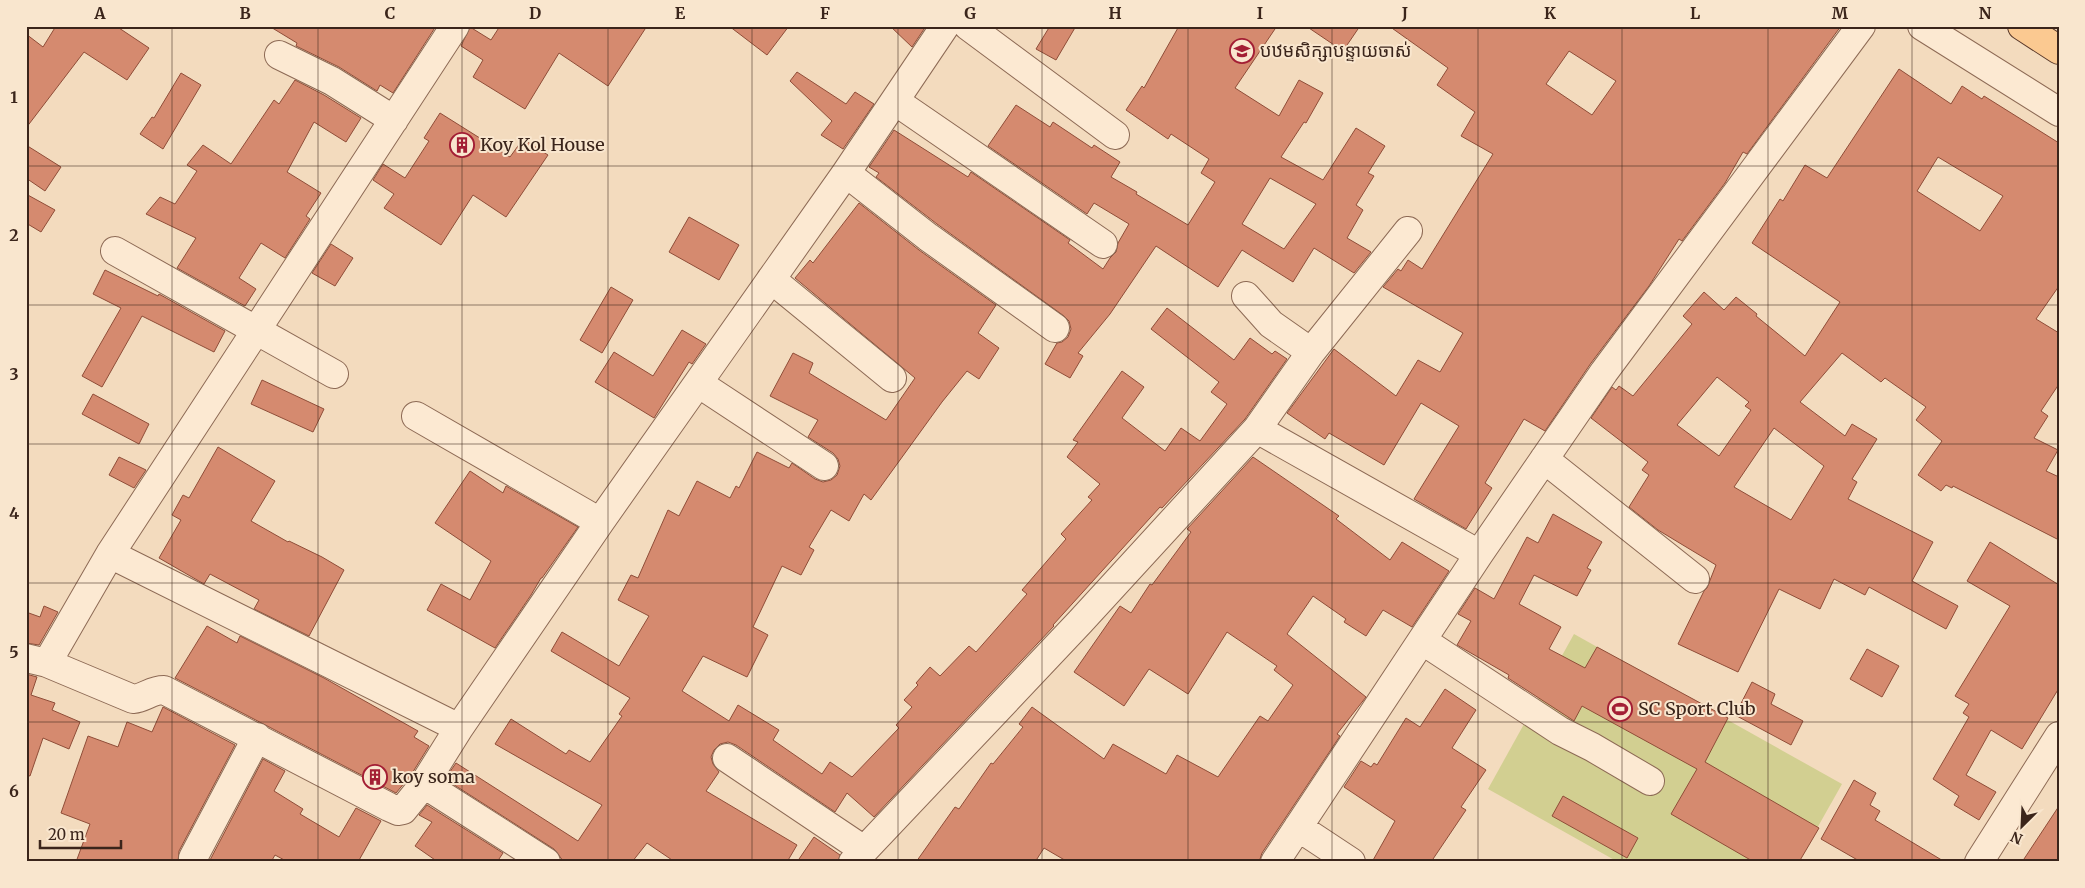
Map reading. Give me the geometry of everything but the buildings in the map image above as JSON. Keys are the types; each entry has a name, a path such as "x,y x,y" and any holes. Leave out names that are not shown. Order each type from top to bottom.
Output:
{"main road":[{"path":"2022,26 2059,50"}],"street":[{"path":"455,26 110,554 37,660 133,699 141,698 151,690 164,690 398,811 403,810 424,784 459,728 600,522 846,173 945,26"},
{"path":"968,26 1115,135"},
{"path":"1275,862 1479,554 1604,372 1861,26"},
{"path":"1922,26 2059,112"},
{"path":"279,55 332,81 394,120"},
{"path":"894,101 1103,244"},
{"path":"846,173 928,237 1055,328"},
{"path":"727,758 859,856 1080,622 1257,429 1311,352 1408,231"},
{"path":"115,252 334,374"},
{"path":"771,279 892,378"},
{"path":"1246,296 1271,324 1311,352"},
{"path":"698,383 824,466"},
{"path":"416,416 600,522"},
{"path":"1257,429 1479,554"},
{"path":"1544,459 1695,579"},
{"path":"110,554 459,728"},
{"path":"1423,640 1560,731 1592,747 1650,781"},
{"path":"1979,862 2059,736"},
{"path":"193,858 257,738"},
{"path":"424,784 546,862"},
{"path":"1298,827 1351,862"}],"shaded area":[{"name":"SC Sport Club","path":"1574,634 1842,784 1798,862 1618,862 1488,789"}],"place":[{"name":"បឋមសិក្សាបន្ទាយចាស់","path":"1242,51"},
{"name":"Koy Kol House","path":"462,145"},
{"name":"SC Sport Club","path":"1620,709"},
{"name":"koy soma","path":"375,777"}]}
